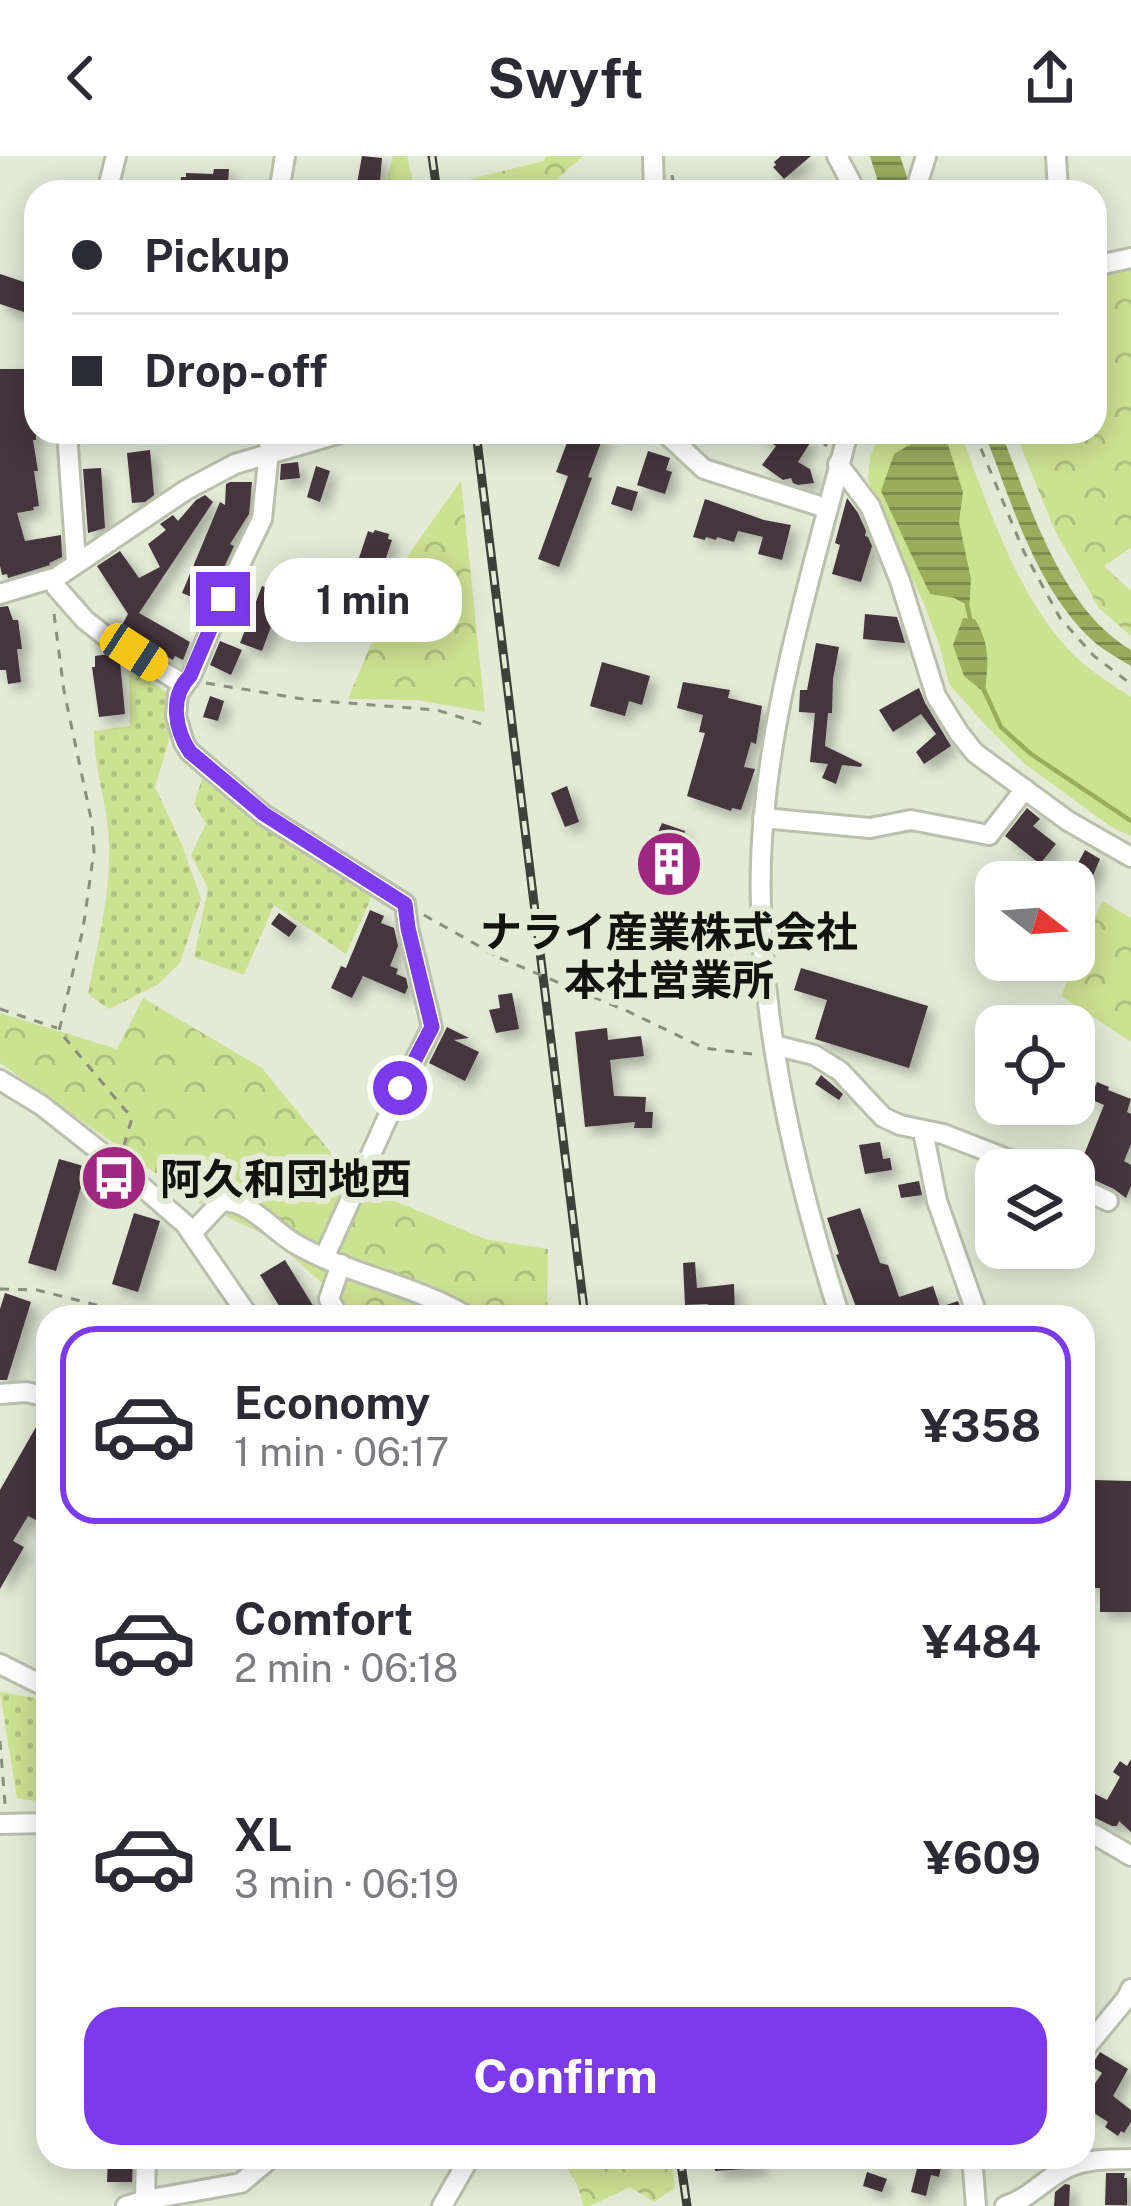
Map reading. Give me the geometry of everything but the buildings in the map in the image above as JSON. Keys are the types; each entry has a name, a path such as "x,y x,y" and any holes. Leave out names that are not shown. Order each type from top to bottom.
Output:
{"street":[{"path":"68,444 76,562"},
{"path":"269,444 262,519 183,683 176,716 190,752 264,814 405,904 432,1027 333,1233 332,1305"},
{"path":"0,594 57,577 186,490 236,464 304,444"},
{"path":"677,444 704,469 826,508"},
{"path":"836,1305 817,1244 774,1050 760,892 772,750 795,628 846,446"},
{"path":"846,446 900,581 936,696 958,733 975,753 1025,789 1096,839 1131,857"},
{"path":"56,587 108,638 183,683"},
{"path":"763,818 870,828 910,820 989,835 1025,789"},
{"path":"774,1050 814,1055 840,1071 883,1117 982,1149"},
{"path":"0,1080 116,1164 185,1224 241,1305"},
{"path":"923,1131 937,1202 974,1305"},
{"path":"1095,1195 1108,1201"},
{"path":"192,1233 222,1201 238,1201 293,1242 449,1305"},
{"path":"0,1394 36,1394"},
{"path":"0,1664 36,1682"},
{"path":"6,1818 36,1822"},
{"path":"1095,1835 1131,1856"},
{"path":"1095,2036 1131,1989"},
{"path":"1095,2161 1131,2159"},
{"path":"143,2169 135,2203 241,2183 258,2169"},
{"path":"442,2206 463,2169"},
{"path":"976,2206 978,2169"},
{"path":"1005,2206 1017,2203 1065,2169"}],"path":[{"path":"979,444 1024,553 1060,618 1094,656 1131,684"},
{"path":"56,587 53,623 94,851 83,929 58,1031 132,1118 116,1164"},
{"path":"183,683 437,710 488,726"},
{"path":"405,904 500,958 704,1048 774,1050"},
{"path":"0,1009 59,1028"},
{"path":"0,1288 37,1290 96,1305"},
{"path":"0,1741 6,1818"}],"green space":[{"path":"393,156 407,156 412,180 387,180"},
{"path":"546,156 583,156 556,180 470,180 470,179 544,161"},
{"path":"1131,262 1131,548 1104,566 1131,591 1131,636 1099,608 1055,531 1020,444 1107,444 1107,268"},
{"path":"875,444 965,444 1007,552 1038,610 1077,658 1131,697 1131,836 1111,827 1025,764 949,684 924,604 875,501 868,479"},
{"path":"461,480 485,712 416,700 348,699 408,556"},
{"path":"129,667 166,692 170,737 155,787 201,899 180,963 157,985 109,1009 88,994 109,863 94,731 130,726"},
{"path":"203,776 302,853 372,896 346,954 274,905 244,975 194,957 208,888 191,855 206,824 194,804"},
{"path":"1102,901 1131,918 1131,1042 1095,1018 1095,1005 1075,1005 1061,996 1067,981 1095,981 1095,917"},
{"path":"143,998 262,1068 357,1185 485,1239 548,1249 547,1305 347,1305 271,1238 195,1201 0,1063 0,1013 117,1049"},
{"path":"0,1692 36,1699 36,1801 17,1798"},
{"path":"567,2169 673,2169 675,2188 654,2202 630,2187 584,2206"}],"shaded area":[{"path":"870,156 900,156 908,180 877,180"},
{"path":"911,444 948,444 963,492 959,522 971,579 969,611 954,598 930,594 881,491 894,454"},
{"path":"989,444 1006,444 1066,582 1106,632 1131,650 1131,666 1092,640 1072,618 1027,542"},
{"path":"963,618 975,619 984,638 985,693 964,676 953,645"}],"waterway":[{"path":"967,605 971,623"},
{"path":"983,688 1001,727 1031,754 1131,821"}],"railway":[{"path":"432,156 435,180"},
{"path":"477,444 584,1305"},
{"path":"682,2169 687,2206"}],"place":[{"name":"ナライ産業株式会社 本社営業所","path":"669,864"},
{"name":"阿久和団地西","path":"114,1178"}],"route":[{"path":"223,599 178,694 176,716 184,743 264,814 405,904 432,1027 400,1088"}]}
